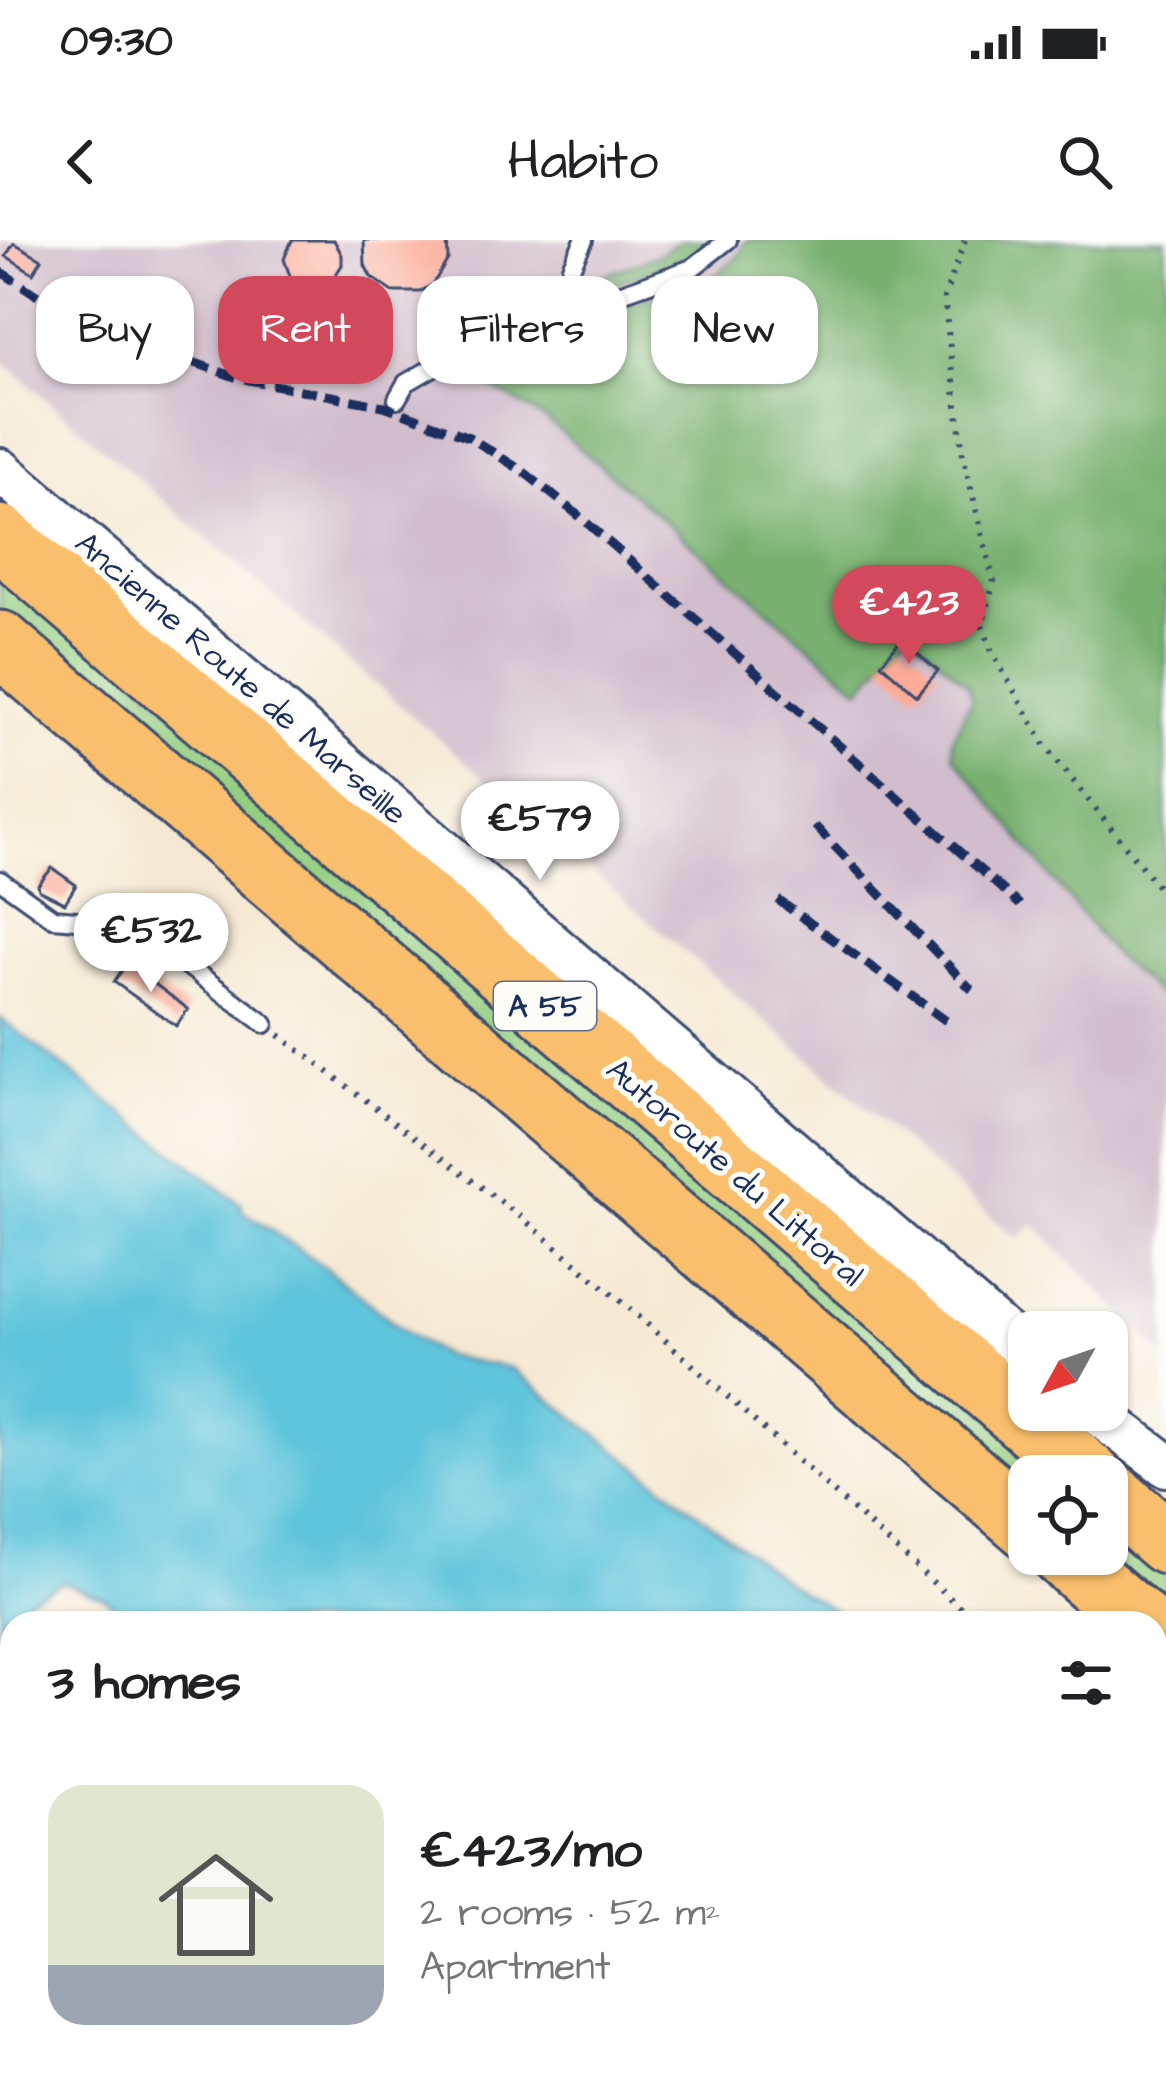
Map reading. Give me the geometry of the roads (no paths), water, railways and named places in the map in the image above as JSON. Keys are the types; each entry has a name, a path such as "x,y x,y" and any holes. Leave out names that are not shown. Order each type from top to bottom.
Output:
{"highway":[{"name":"Autoroute du Littoral","path":"0,537 1066,1455"},
{"name":"A 55","path":"0,643 1008,1509"},
{"path":"1128,1509 1166,1542"},
{"path":"1085,1575 1127,1611"}],"street":[{"name":"Ancienne Route de Marseille","path":"0,470 1008,1337"},
{"path":"1121,1431 1166,1465"}],"lane":[{"path":"571,276 584,240"},
{"path":"627,291 692,268 728,240"},
{"path":"397,399 406,383 417,376"},
{"path":"0,880 53,918 112,923 148,937 265,1024"}],"water":[{"path":"0,1018 242,1205 240,1209 326,1268 405,1332 444,1356 511,1368 788,1583 836,1611 117,1611 104,1597 62,1582 31,1596 21,1611 0,1611"}],"railway":[{"path":"0,271 76,321 238,378 384,406 469,437 524,472 579,516 1020,905"},
{"path":"815,826 972,990"},
{"path":"778,900 952,1025"}]}
